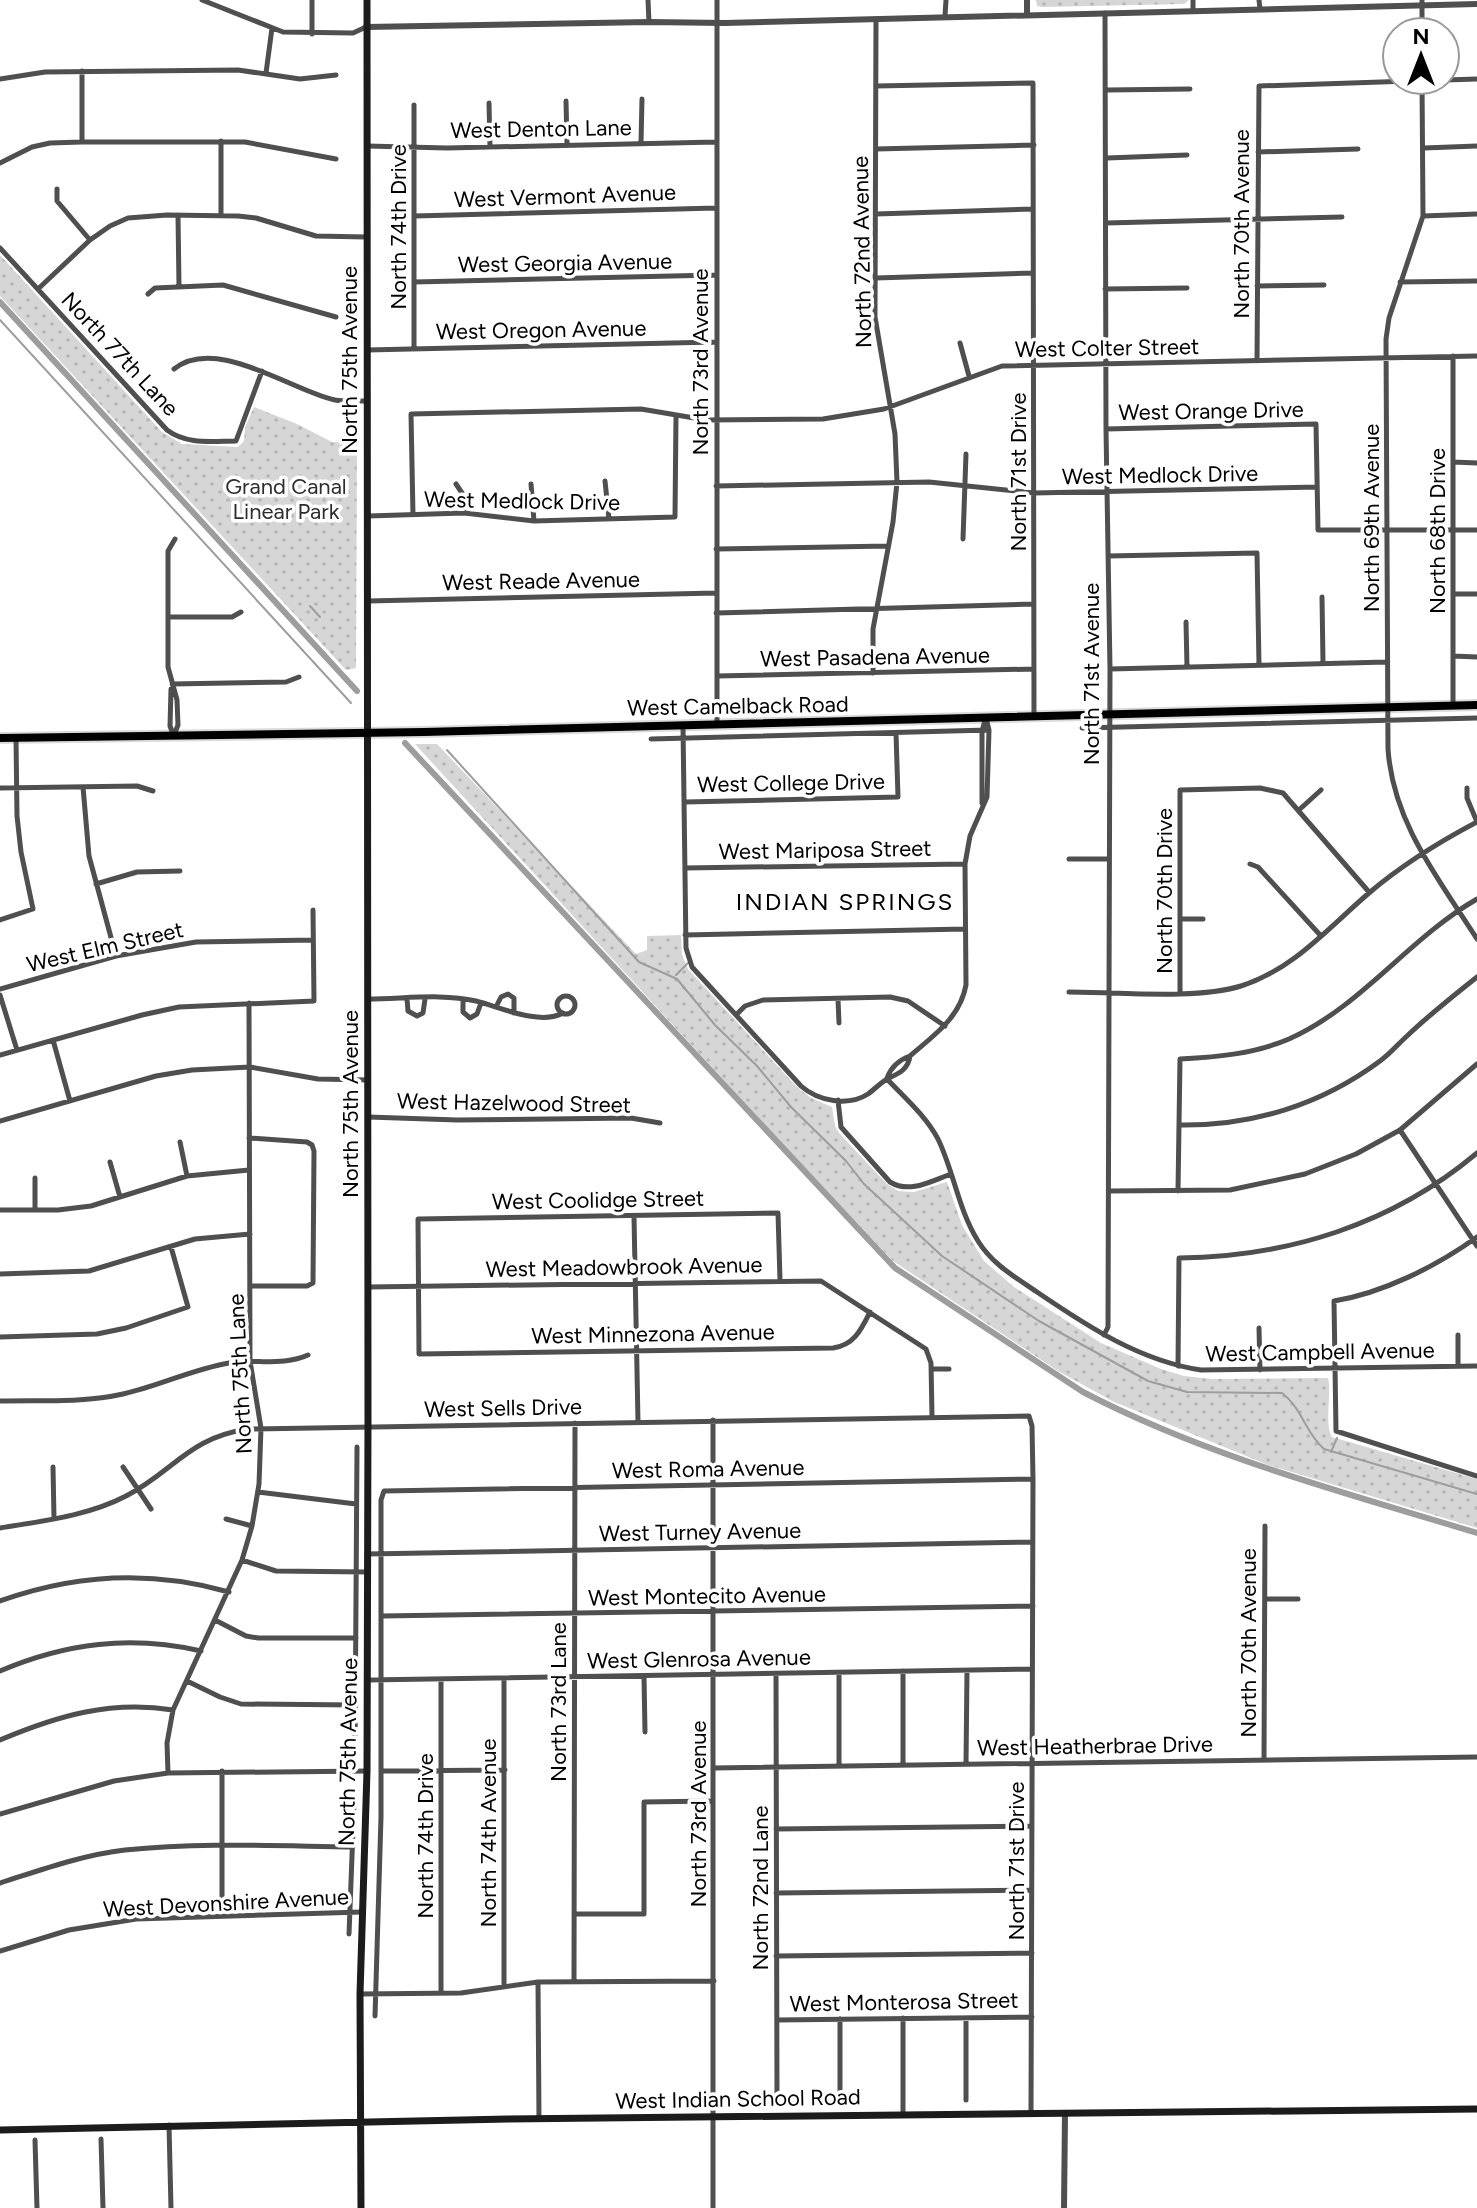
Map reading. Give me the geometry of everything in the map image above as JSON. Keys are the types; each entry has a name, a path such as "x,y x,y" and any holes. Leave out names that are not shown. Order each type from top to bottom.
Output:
{"main road":[{"name":"North 75th Avenue","path":"361,2208 360,1994 367,1771 368,1426 367,0"},
{"name":"West Camelback Road","path":"0,738 367,733 1477,705"},
{"name":"West Indian School Road","path":"0,2130 539,2119 1477,2109"}],"street":[{"path":"202,0 283,32 312,34 353,33 366,27 876,19 1260,9 1339,4 1477,4"},
{"path":"232,10 236,0"},
{"path":"312,0 312,34"},
{"path":"648,0 649,22"},
{"name":"North 73rd Avenue","path":"717,0 717,724"},
{"path":"945,16 946,0"},
{"path":"1027,0 1027,15"},
{"path":"1193,0 1193,11"},
{"path":"1259,0 1260,9"},
{"name":"North 71st Avenue","path":"1104,1335 1108,1327 1110,728 1105,13"},
{"name":"North 72nd Avenue","path":"873,673 875,609 897,482 895,434 875,317 876,19"},
{"path":"266,73 272,28"},
{"path":"0,79 20,74 82,71 238,70 313,79 336,75"},
{"path":"82,71 82,142"},
{"name":"North 70th Avenue","path":"1257,361 1259,86 1381,82"},
{"name":"North 71st Drive","path":"876,86 1033,83 1034,716"},
{"path":"1107,90 1190,89"},
{"name":"North 69th Avenue","path":"1422,96 1423,216 1389,318 1386,358 1389,763 1404,820 1477,939"},
{"path":"641,143 642,99"},
{"path":"566,101 567,144"},
{"path":"489,103 490,147"},
{"name":"North 74th Drive","path":"414,105 414,349"},
{"path":"221,141 221,215"},
{"path":"0,163 32,147 82,142 221,141 258,144 336,159"},
{"name":"West Denton Lane","path":"367,146 447,148 716,142"},
{"path":"876,149 1034,145"},
{"path":"1424,148 1477,146"},
{"path":"1258,152 1358,149"},
{"path":"1107,158 1187,155"},
{"path":"57,189 57,201 90,240"},
{"name":"West Vermont Avenue","path":"414,216 716,208"},
{"path":"876,214 1033,209"},
{"path":"1423,216 1477,214"},
{"path":"178,215 179,286"},
{"path":"38,289 90,240 128,218 221,215 256,218 316,236 366,237"},
{"path":"1106,223 1342,217"},
{"name":"North 77th Lane","path":"0,248 174,435 189,440 236,441 262,371"},
{"path":"876,278 1032,273"},
{"name":"West Georgia Avenue","path":"414,282 716,275"},
{"path":"1400,282 1477,281"},
{"path":"148,294 155,288 223,285 336,317"},
{"path":"1257,286 1324,285"},
{"path":"1105,289 1187,288"},
{"name":"West Oregon Avenue","path":"367,350 716,342"},
{"path":"960,343 969,376"},
{"name":"North 68th Drive","path":"1453,356 1453,706"},
{"name":"West Colter Street","path":"413,515 411,414 641,409 716,420 823,419 890,408 1002,366 1477,356"},
{"path":"174,369 183,361 233,360 331,399 367,401"},
{"name":"West Medlock Drive","path":"368,516 464,513 534,521 675,517 676,416"},
{"name":"West Orange Drive","path":"1106,429 1316,424 1317,487"},
{"path":"963,539 966,454"},
{"path":"1453,462 1477,463"},
{"path":"605,481 609,519"},
{"name":"West Medlock Drive","path":"716,486 929,482 1034,493 1317,487"},
{"path":"456,484 462,493 464,513"},
{"path":"531,484 534,521"},
{"path":"1317,487 1318,530 1477,530"},
{"path":"174,736 170,723 172,684 168,667 168,551 175,539"},
{"path":"716,549 888,546"},
{"path":"1108,556 1257,553 1259,665"},
{"name":"West Reade Avenue","path":"368,601 716,593"},
{"path":"1454,594 1477,594"},
{"path":"1322,597 1323,663"},
{"path":"716,613 1034,604"},
{"path":"168,617 232,617 241,612"},
{"path":"1186,622 1187,667"},
{"path":"1453,656 1477,657"},
{"path":"1110,669 1387,662"},
{"name":"West Pasadena Avenue","path":"717,676 1034,669"},
{"path":"172,684 286,682 299,677"},
{"path":"683,725 685,935 688,962 808,1092 824,1099 838,1100 859,1099 898,1075 909,1064 910,1056 945,1026 962,1004 966,985 965,864 970,836 987,797 986,717"},
{"path":"1082,728 1477,718"},
{"name":"West Camelback Road","path":"651,739 986,730"},
{"name":"West College Drive","path":"685,802 898,797 896,733"},
{"path":"0,920 33,909 21,852 16,738"},
{"path":"0,788 137,786 153,791"},
{"path":"83,787 84,820 96,884 116,956"},
{"path":"1069,992 1210,992 1267,976 1291,962 1369,892 1423,853 1477,822 1467,798 1467,788"},
{"name":"North 70th Drive","path":"1180,993 1180,790 1273,789 1283,793 1300,809"},
{"path":"1321,790 1300,809 1369,892"},
{"path":"1069,859 1109,859"},
{"name":"West Mariposa Street","path":"685,868 965,864"},
{"path":"1250,864 1258,867 1321,936"},
{"path":"96,884 137,872 180,871"},
{"path":"1178,1191 1180,1059 1215,1057 1263,1048 1307,1030 1350,1000 1420,938 1477,899"},
{"path":"0,1055 179,1007 314,1001 313,910"},
{"path":"1181,919 1203,919"},
{"path":"685,935 965,929"},
{"name":"West Elm Street","path":"0,992 116,956 196,942 313,940"},
{"path":"1179,1125 1210,1126 1254,1120 1302,1105 1334,1090 1382,1061 1477,977"},
{"path":"0,992 17,1050"},
{"path":"496,1007 501,997 508,994 514,998 514,1013"},
{"path":"736,1015 753,1002 899,998 945,1026"},
{"path":"368,999 463,999 514,1013 553,1017 563,1013"},
{"path":"407,999 408,1011 417,1016 423,1013 425,999"},
{"path":"463,999 463,1012 470,1018 477,1014 481,1003"},
{"path":"838,999 839,1023"},
{"name":"North 75th Lane","path":"168,1773 167,1743 173,1710 242,1560 258,1492 261,1428 250,1361 249,1003"},
{"path":"53,1040 70,1101"},
{"path":"1109,1191 1230,1190 1305,1174 1356,1154 1400,1130 1477,1064"},
{"path":"0,1121 177,1072 250,1067 318,1079 368,1080"},
{"name":"West Campbell Avenue","path":"887,1079 936,1136 972,1231 997,1264 1104,1335 1178,1366 1201,1370 1477,1366"},
{"path":"838,1100 841,1127 890,1182 912,1188 951,1174"},
{"name":"West Hazelwood Street","path":"368,1117 457,1120 631,1118 660,1123"},
{"path":"1400,1130 1476,1241 1380,1288 1334,1301 1336,1431 1477,1476"},
{"path":"249,1138 307,1142 312,1145 313,1283 307,1286 251,1286"},
{"path":"180,1142 187,1176"},
{"path":"1178,1366 1179,1258 1243,1255 1317,1239 1383,1214 1435,1184 1477,1153"},
{"path":"110,1162 120,1197"},
{"path":"0,1210 76,1208 187,1176 249,1170"},
{"path":"35,1178 35,1210"},
{"name":"West Coolidge Street","path":"418,1287 418,1219 778,1213 780,1280"},
{"path":"634,1216 638,1422"},
{"path":"0,1274 89,1271 195,1239 250,1234"},
{"path":"0,1337 97,1334 126,1328 188,1307 171,1247"},
{"name":"West Meadowbrook Avenue","path":"368,1287 821,1281 919,1343 929,1355 932,1369"},
{"name":"West Minnezona Avenue","path":"418,1287 419,1354 841,1346 857,1336 870,1312"},
{"path":"1259,1328 1260,1370"},
{"name":"West Campbell Avenue","path":"1458,1335 1458,1366"},
{"path":"0,1401 84,1399 121,1394 218,1365 297,1360 308,1355"},
{"path":"932,1417 932,1369 949,1369"},
{"name":"North 71st Drive","path":"1029,1416 1033,1479 1031,2114"},
{"name":"West Sells Drive","path":"0,1528 54,1519 114,1502 138,1489 201,1443 228,1433 261,1428 1029,1416"},
{"name":"North 73rd Avenue","path":"713,1420 713,2208"},
{"name":"North 73rd Lane","path":"574,1982 575,1423"},
{"name":"North 75th Avenue","path":"355,1751 357,1447"},
{"path":"53,1467 54,1519"},
{"path":"123,1467 151,1509"},
{"name":"West Roma Avenue","path":"384,1491 1033,1479"},
{"name":"North 75th Avenue","path":"375,2016 381,1771 381,1500 384,1491"},
{"path":"258,1492 356,1504"},
{"path":"226,1519 252,1526"},
{"name":"North 70th Avenue","path":"1264,1760 1265,1526"},
{"name":"West Turney Avenue","path":"367,1554 1033,1542"},
{"path":"242,1560 276,1571 367,1572"},
{"path":"0,1601 57,1585 131,1577 196,1583 229,1592"},
{"path":"1265,1599 1298,1599"},
{"name":"West Montecito Avenue","path":"381,1616 1033,1606"},
{"path":"215,1620 246,1636 258,1638 356,1638"},
{"path":"0,1671 65,1648 99,1644 160,1644 201,1651"},
{"name":"West Glenrosa Avenue","path":"367,1680 1032,1669"},
{"path":"903,1671 903,1765"},
{"path":"966,1764 967,1671"},
{"path":"839,1673 839,1766"},
{"name":"North 72nd Lane","path":"776,1674 777,2102"},
{"path":"644,1676 645,1732"},
{"name":"North 74th Avenue","path":"504,1678 504,1987"},
{"name":"North 74th Drive","path":"441,1679 441,1993"},
{"path":"187,1681 241,1704 356,1705"},
{"path":"0,1740 59,1716 105,1707 134,1705 173,1710"},
{"name":"West Heatherbrae Drive","path":"713,1768 1477,1757"},
{"path":"381,1771 505,1770"},
{"path":"222,1771 222,1916"},
{"path":"0,1814 114,1781 168,1773 367,1771"},
{"path":"574,1914 644,1914 644,1802 713,1801"},
{"name":"North 75th Avenue","path":"349,1934 354,1804"},
{"path":"776,1829 1032,1826"},
{"path":"0,1883 75,1859 123,1850 223,1846 353,1847"},
{"path":"776,1893 1032,1890"},
{"name":"West Devonshire Avenue","path":"0,1951 43,1936 105,1923 362,1912"},
{"path":"776,1956 1032,1953"},
{"path":"360,1994 441,1993 538,1982 714,1981"},
{"path":"538,1982 539,2119"},
{"name":"West Monterosa Street","path":"777,2020 1032,2017"},
{"path":"903,2018 903,2115"},
{"path":"966,2018 966,2100"},
{"path":"840,2019 840,2101"},
{"path":"1064,2208 1065,2113"},
{"path":"169,2125 171,2208"},
{"path":"101,2139 103,2208"},
{"path":"35,2140 37,2208"}],"green space":[{"path":"1036,0 1188,1 1184,4 1043,7 1037,6"},
{"name":"Grand Canal Linear Park","path":"0,255 162,432 182,444 238,447 244,441 245,427 254,407 332,442 357,443 356,668 346,670 0,296"},
{"path":"415,744 437,744 636,954 647,950 647,936 681,935 682,955 688,969 796,1086 811,1098 832,1107 839,1133 887,1184 898,1191 914,1192 947,1182 962,1225 984,1261 1014,1287 1101,1343 1184,1376 1212,1379 1328,1378 1332,1437 1477,1479 1477,1528 1268,1465 1112,1401 1058,1371 893,1261"}],"waterway":[{"path":"0,302 357,691"},
{"path":"0,320 351,703"},
{"path":"310,606 320,617"},
{"path":"405,743 895,1268 1083,1392 1130,1415 1277,1472 1477,1533"},
{"path":"447,750 639,962 677,979 715,1025 757,1066 864,1184 942,1256 1039,1321 1148,1381 1187,1392 1282,1393 1324,1449 1477,1494"},
{"path":"676,975 688,963"},
{"path":"1331,1452 1337,1438"}],"district":[{"name":"INDIAN SPRINGS","path":"845,901"}]}
